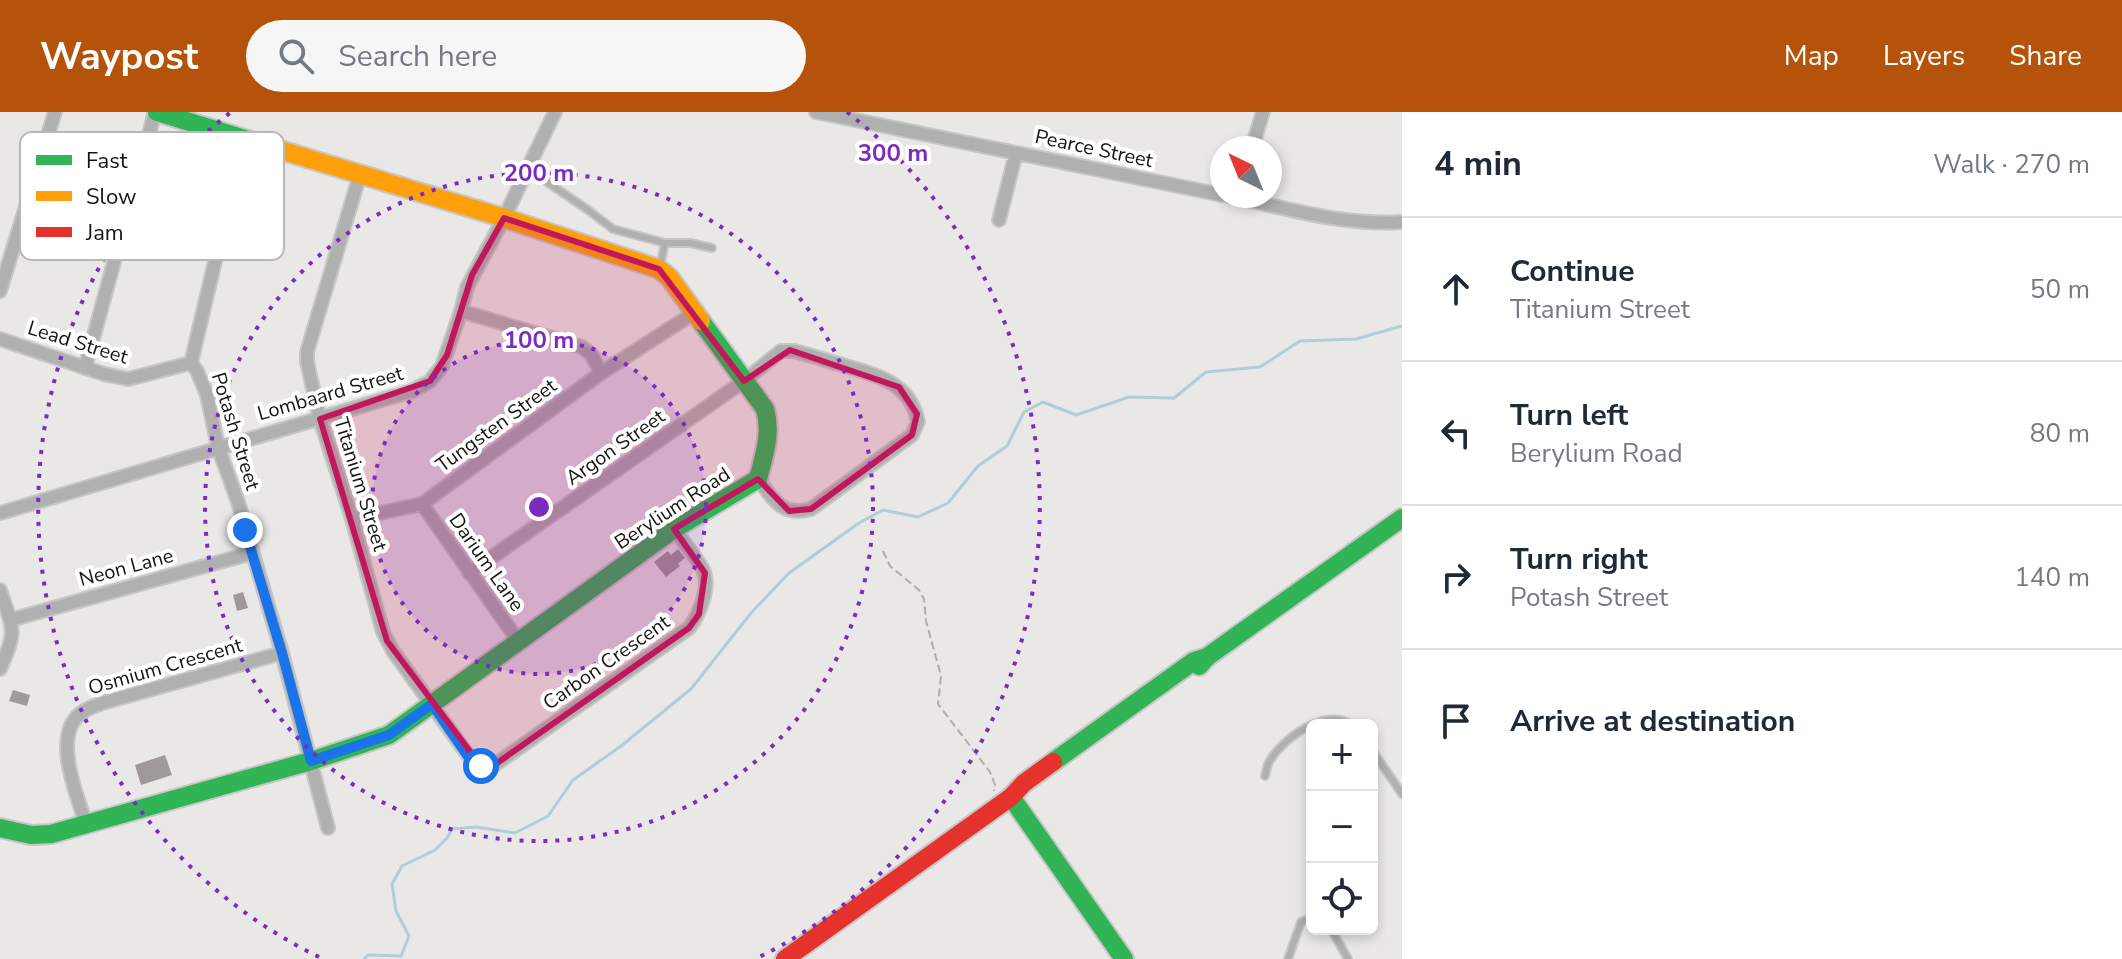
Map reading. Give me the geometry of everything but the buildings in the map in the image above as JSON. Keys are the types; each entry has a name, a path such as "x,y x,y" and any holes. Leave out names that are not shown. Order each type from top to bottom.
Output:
{"street":[{"path":"49,132 55,112"},
{"path":"150,132 156,112 224,132"},
{"name":"Lombaard Street","path":"0,513 412,391 430,381 447,355 472,275 504,218 555,112"},
{"name":"Pearce Street","path":"816,112 1210,193"},
{"path":"1256,136 1263,112"},
{"path":"284,150 659,269"},
{"path":"999,220 1016,153"},
{"name":"Titanium Street","path":"360,174 307,352 307,362 320,419 387,641 473,762 493,766"},
{"path":"1282,207 1335,220 1378,224 1402,222"},
{"path":"0,291 20,226"},
{"path":"85,368 115,260"},
{"name":"Potash Street","path":"215,260 191,363 207,395 218,447 238,502 282,653 328,828"},
{"name":"Berylium Road","path":"0,828 39,836 86,825 311,761 389,735 674,529 758,479 769,417 669,277 659,269"},
{"path":"461,311 582,347 591,354 601,373"},
{"name":"Tungsten Street","path":"352,519 422,504 601,373 694,313"},
{"name":"Lead Street","path":"0,339 128,379 191,363"},
{"name":"Argon Street","path":"469,573 744,381 781,351 790,350 891,381 906,394 917,414 917,429 912,435 811,509 798,513 789,511 775,502 758,479"},
{"name":"Darium Lane","path":"422,504 519,642"},
{"path":"785,959 1011,797 1031,792 1158,699 1207,657 1402,518"},
{"name":"Carbon Crescent","path":"493,766 689,628 699,614 705,573 674,529"},
{"name":"Neon Lane","path":"10,620 252,553"},
{"path":"0,590 13,637 0,669"},
{"name":"Osmium Crescent","path":"86,825 67,757 68,738 76,718 86,709 282,653"},
{"path":"1011,797 1124,959"}],"lane":[{"path":"528,169 613,229 665,243 690,243 712,248"},
{"path":"659,269 665,243"},
{"path":"1265,776 1276,754 1306,728"},
{"path":"1378,759 1402,794"},
{"path":"1288,959 1301,922 1306,920"},
{"path":"1334,935 1348,959"}],"path":[{"path":"883,551 890,566 919,590 924,599 926,621 941,676 938,704 994,779 989,812"}],"highlighted area":[{"path":"504,218 659,269 744,381 790,350 899,387 917,414 912,435 811,509 789,511 758,479 674,529 705,573 699,614 689,628 493,766 481,766 387,641 320,419 430,381 447,355 472,275"}],"waterway":[{"path":"364,959 368,955 401,956 409,936 396,911 392,884 402,866 435,850 452,829 476,827 515,833 548,816 573,780 691,689 751,613 789,573 859,523 883,510 918,517 948,503 978,466 1007,446 1024,412 1043,402 1076,415 1129,397 1174,398 1206,372 1260,367 1300,341 1356,339 1402,326"}],"traffic: fast":[{"path":"157,112 222,132"},
{"path":"0,828 31,835 51,834 311,761 389,735 674,529 758,479 767,436 765,409 701,321"},
{"path":"1199,666 1207,657 1402,518"},
{"path":"1053,762 1194,661 1207,657"},
{"path":"1011,797 1124,959"}],"traffic: slow":[{"path":"284,151 659,269 669,277 701,321"}],"traffic: jam":[{"path":"785,959 1011,797 1024,783 1053,762"}],"route":[{"path":"245,530 311,761 389,735 432,704 469,758 481,766"}]}
